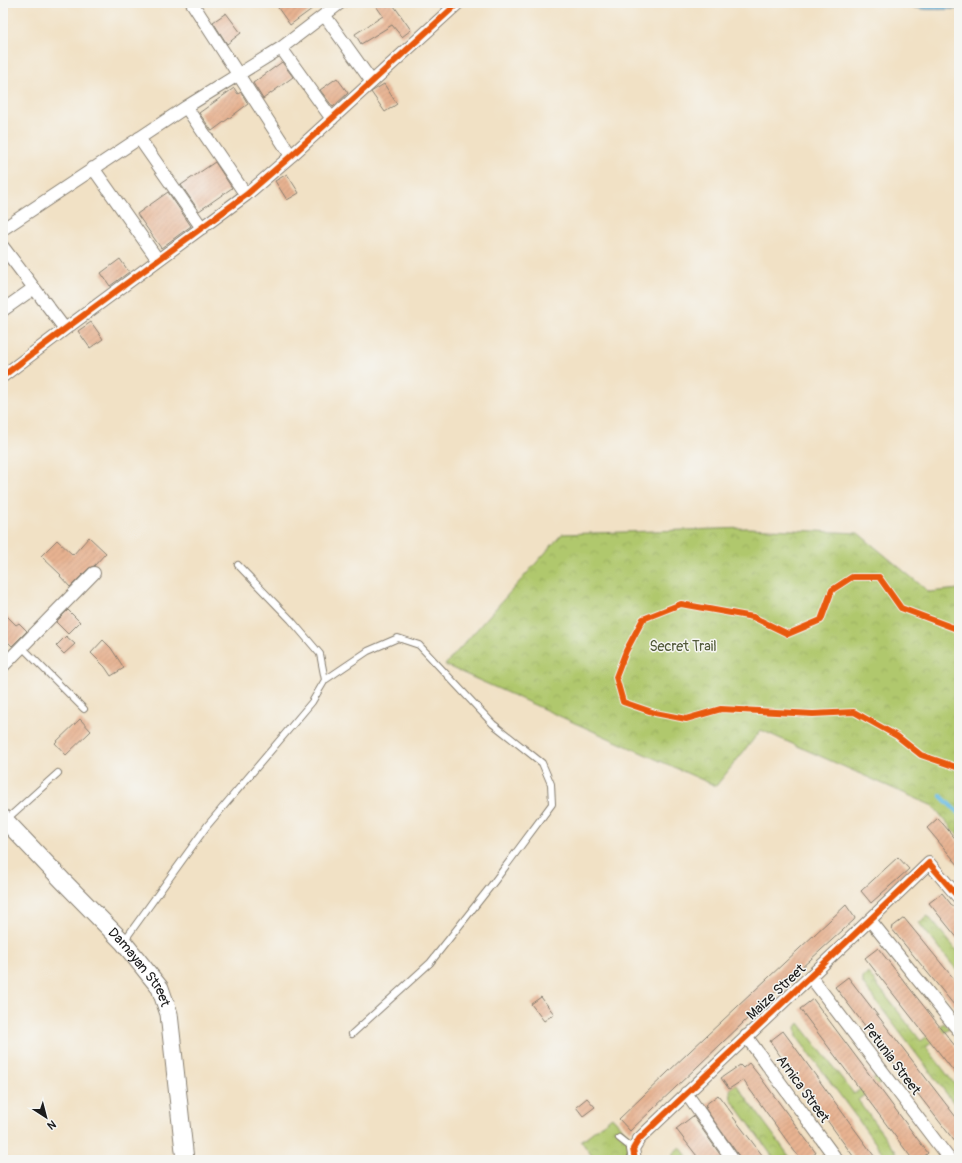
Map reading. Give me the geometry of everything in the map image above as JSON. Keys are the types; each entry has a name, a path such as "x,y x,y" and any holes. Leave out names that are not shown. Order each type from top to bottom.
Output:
{"street":[{"path":"192,3 291,156"},
{"path":"3,229 186,107 281,48 325,16 340,3"},
{"path":"3,376 246,195 291,156 458,3"},
{"path":"325,16 372,82"},
{"path":"281,48 332,118"},
{"path":"186,107 246,195"},
{"path":"139,138 202,228"},
{"path":"93,168 158,260"},
{"path":"3,247 65,329"},
{"path":"3,310 34,288"},
{"path":"3,666 94,573"},
{"name":"Damayan Street","path":"4,819 123,942 160,988 169,1014 185,1160"},
{"name":"Maize Street","path":"636,1149 686,1094 929,863 959,898"},
{"path":"870,920 959,1032"},
{"name":"Petunia Street","path":"810,976 950,1160"},
{"name":"Arnica Street","path":"746,1036 837,1160"},
{"path":"686,1094 734,1160"}],"lane":[{"path":"238,565 291,620 320,654 325,680"},
{"path":"123,942 207,826 312,702 325,680 368,651 398,638 419,646 493,724 542,763 551,784 552,804 494,882 430,963 352,1034"},
{"path":"22,647 84,709"},
{"path":"4,819 58,773"},
{"path":"619,1138 636,1149"}],"green space":[{"name":"Secret Trail","path":"747,528 858,533 929,592 959,589 959,837 933,806 761,730 716,786 445,665 562,534"},
{"path":"928,916 959,953 959,973 919,923"},
{"path":"868,973 921,1041 944,1023 950,1029 926,1047 959,1090 959,1110 863,984 863,978"},
{"path":"799,1023 854,1094 879,1075 883,1081 858,1100 902,1160 888,1160 797,1037 796,1027"},
{"path":"736,1084 792,1160 775,1160 731,1099 730,1090"},
{"path":"612,1117 629,1136 626,1154 619,1160 595,1160 581,1141"},
{"path":"680,1147 690,1160 676,1160 672,1154"}],"water":[{"path":"901,3 959,3 959,10 921,9"}],"building":[{"path":"285,3 320,3 290,25 278,8"},
{"path":"374,3 392,3 411,30 402,37 392,25 361,44 355,34 383,16"},
{"path":"226,13 241,33 227,44 213,22"},
{"path":"282,62 293,77 263,99 253,83"},
{"path":"337,78 348,93 333,107 320,90"},
{"path":"384,84 397,104 385,112 371,92"},
{"path":"234,88 238,94 241,92 248,104 212,131 199,113"},
{"path":"215,162 232,188 199,211 181,185"},
{"path":"287,174 299,193 287,200 275,181"},
{"path":"168,192 191,226 161,248 137,214"},
{"path":"120,259 129,272 110,286 101,273"},
{"path":"91,322 103,339 90,348 78,331"},
{"path":"89,537 106,553 94,566 89,568 70,587 60,576 61,575 41,556 57,540 73,555"},
{"path":"68,610 80,622 68,634 56,622"},
{"path":"3,612 16,625 19,623 27,631 12,646 3,637"},
{"path":"66,636 75,644 64,654 56,646"},
{"path":"103,640 111,648 124,668 111,676 105,667 91,653"},
{"path":"80,719 91,731 66,755 55,743"},
{"path":"938,818 959,843 959,866 927,828"},
{"path":"898,857 909,869 871,903 861,891"},
{"path":"942,893 959,914 959,940 929,903"},
{"path":"846,905 855,918 854,920 788,980 630,1131 619,1119"},
{"path":"904,918 959,985 959,1011 891,928"},
{"path":"878,948 959,1051 959,1078 865,958"},
{"path":"848,977 959,1121 959,1147 835,987"},
{"path":"541,997 554,1014 544,1021 531,1004"},
{"path":"813,999 928,1153 920,1160 913,1160 800,1009"},
{"path":"783,1031 877,1160 856,1160 770,1041"},
{"path":"749,1063 816,1153 806,1160 802,1160 795,1152 743,1080 729,1089 721,1078 740,1065 743,1068"},
{"path":"718,1095 766,1160 740,1160 739,1156 705,1108 707,1107 705,1105"},
{"path":"587,1098 595,1107 583,1116 576,1107"},
{"path":"693,1116 724,1160 700,1160 676,1129"}],"waterway":[{"path":"941,796 959,814"}],"cycle path":[{"path":"3,376 246,195 291,156 458,3"},
{"path":"959,628 954,628 901,608 879,577 852,577 832,590 821,620 788,634 753,617 681,604 643,619 626,651 616,677 623,702 655,713 686,719 721,709 813,714 854,712 897,736 921,755 959,768"},
{"path":"635,1160 633,1149 639,1139 929,863 959,898"}]}
